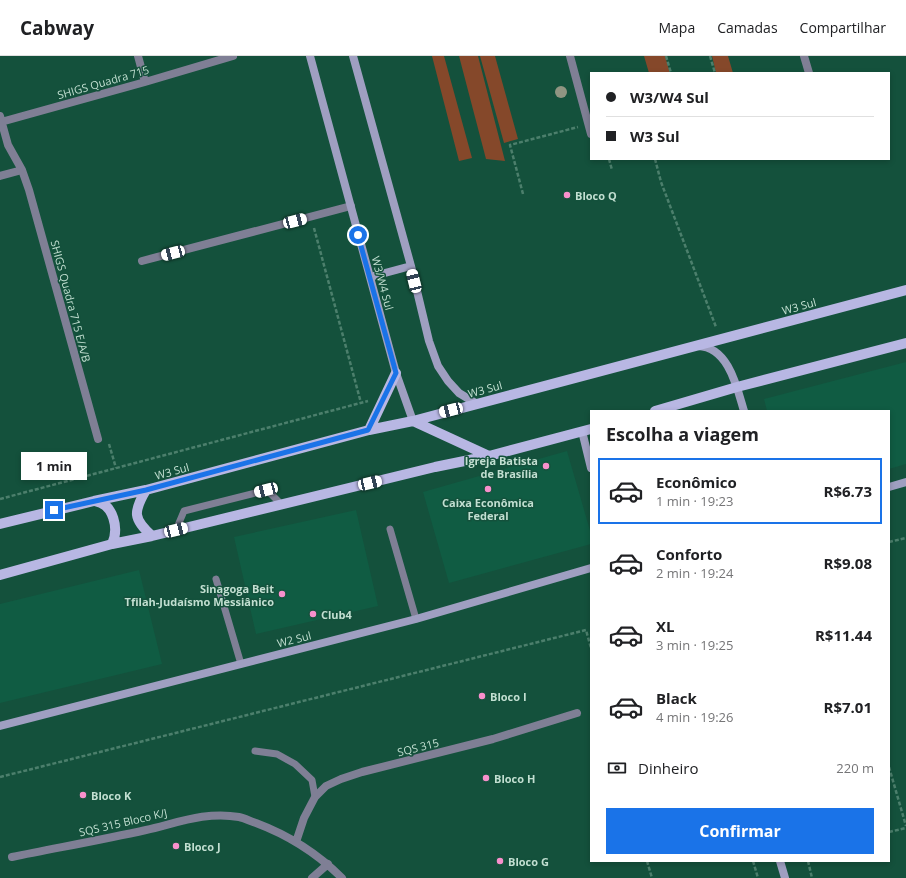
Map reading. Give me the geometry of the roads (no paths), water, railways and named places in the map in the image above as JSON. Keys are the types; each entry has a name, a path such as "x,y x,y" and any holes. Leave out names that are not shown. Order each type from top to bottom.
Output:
{"main road":[{"name":"W3/W4 Sul","path":"310,56 396,373 413,421"},
{"path":"353,56 429,341 438,366 448,381 459,393 477,404"},
{"path":"370,277 410,266"},
{"name":"W3 Sul","path":"0,524 146,490 368,430 413,421 906,290"},
{"path":"658,410 737,387 906,343"},
{"path":"696,346 704,346 721,358 731,371 744,410"},
{"path":"368,430 396,373"},
{"path":"413,421 489,456"},
{"path":"0,575 112,544 152,536 435,467 489,456 587,430 590,458"},
{"path":"890,487 906,482"},
{"path":"146,490 138,503 136,516 143,528 152,536"},
{"path":"94,501 103,502 112,515 116,531 112,544"},
{"name":"W2 Sul","path":"0,726 416,619 590,568"},
{"path":"780,862 785,878"}],"street":[{"path":"138,56 145,82"},
{"name":"SHIGS Quadra 715","path":"22,170 8,144 1,119 145,82 233,56"},
{"path":"570,56 590,130"},
{"path":"804,56 809,72"},
{"path":"0,176 22,170"},
{"name":"SHIGS Quadra 715 E/A/B","path":"22,170 29,190 98,439"},
{"path":"142,261 351,206"},
{"name":"SQS 315","path":"296,842 304,818 315,797 326,786 341,779 362,772 486,741 577,713"},
{"name":"SQS 315 Bloco K/J","path":"12,857 148,830 188,819 208,816 240,817 266,827 296,842"},
{"path":"296,842 328,864 342,878"},
{"path":"312,878 328,864"}],"lane":[{"path":"176,530 184,511 266,490 282,505"},
{"path":"390,529 416,619"},
{"path":"216,579 241,664"},
{"path":"255,751 277,754 295,764 312,780 315,797"}],"place":[{"name":"Bloco Q","path":"567,195"},
{"name":"Igreja Batista de Brasília","path":"546,466"},
{"name":"Caixa Econômica Federal","path":"488,489"},
{"name":"Sinagoga Beit Tfilah-Judaísmo Messiânico","path":"282,594"},
{"name":"Club4","path":"313,614"},
{"name":"Bloco I","path":"482,696"},
{"name":"Bloco H","path":"486,778"},
{"name":"Bloco K","path":"83,795"},
{"name":"Bloco J","path":"176,846"},
{"name":"Bloco G","path":"500,861"}]}
